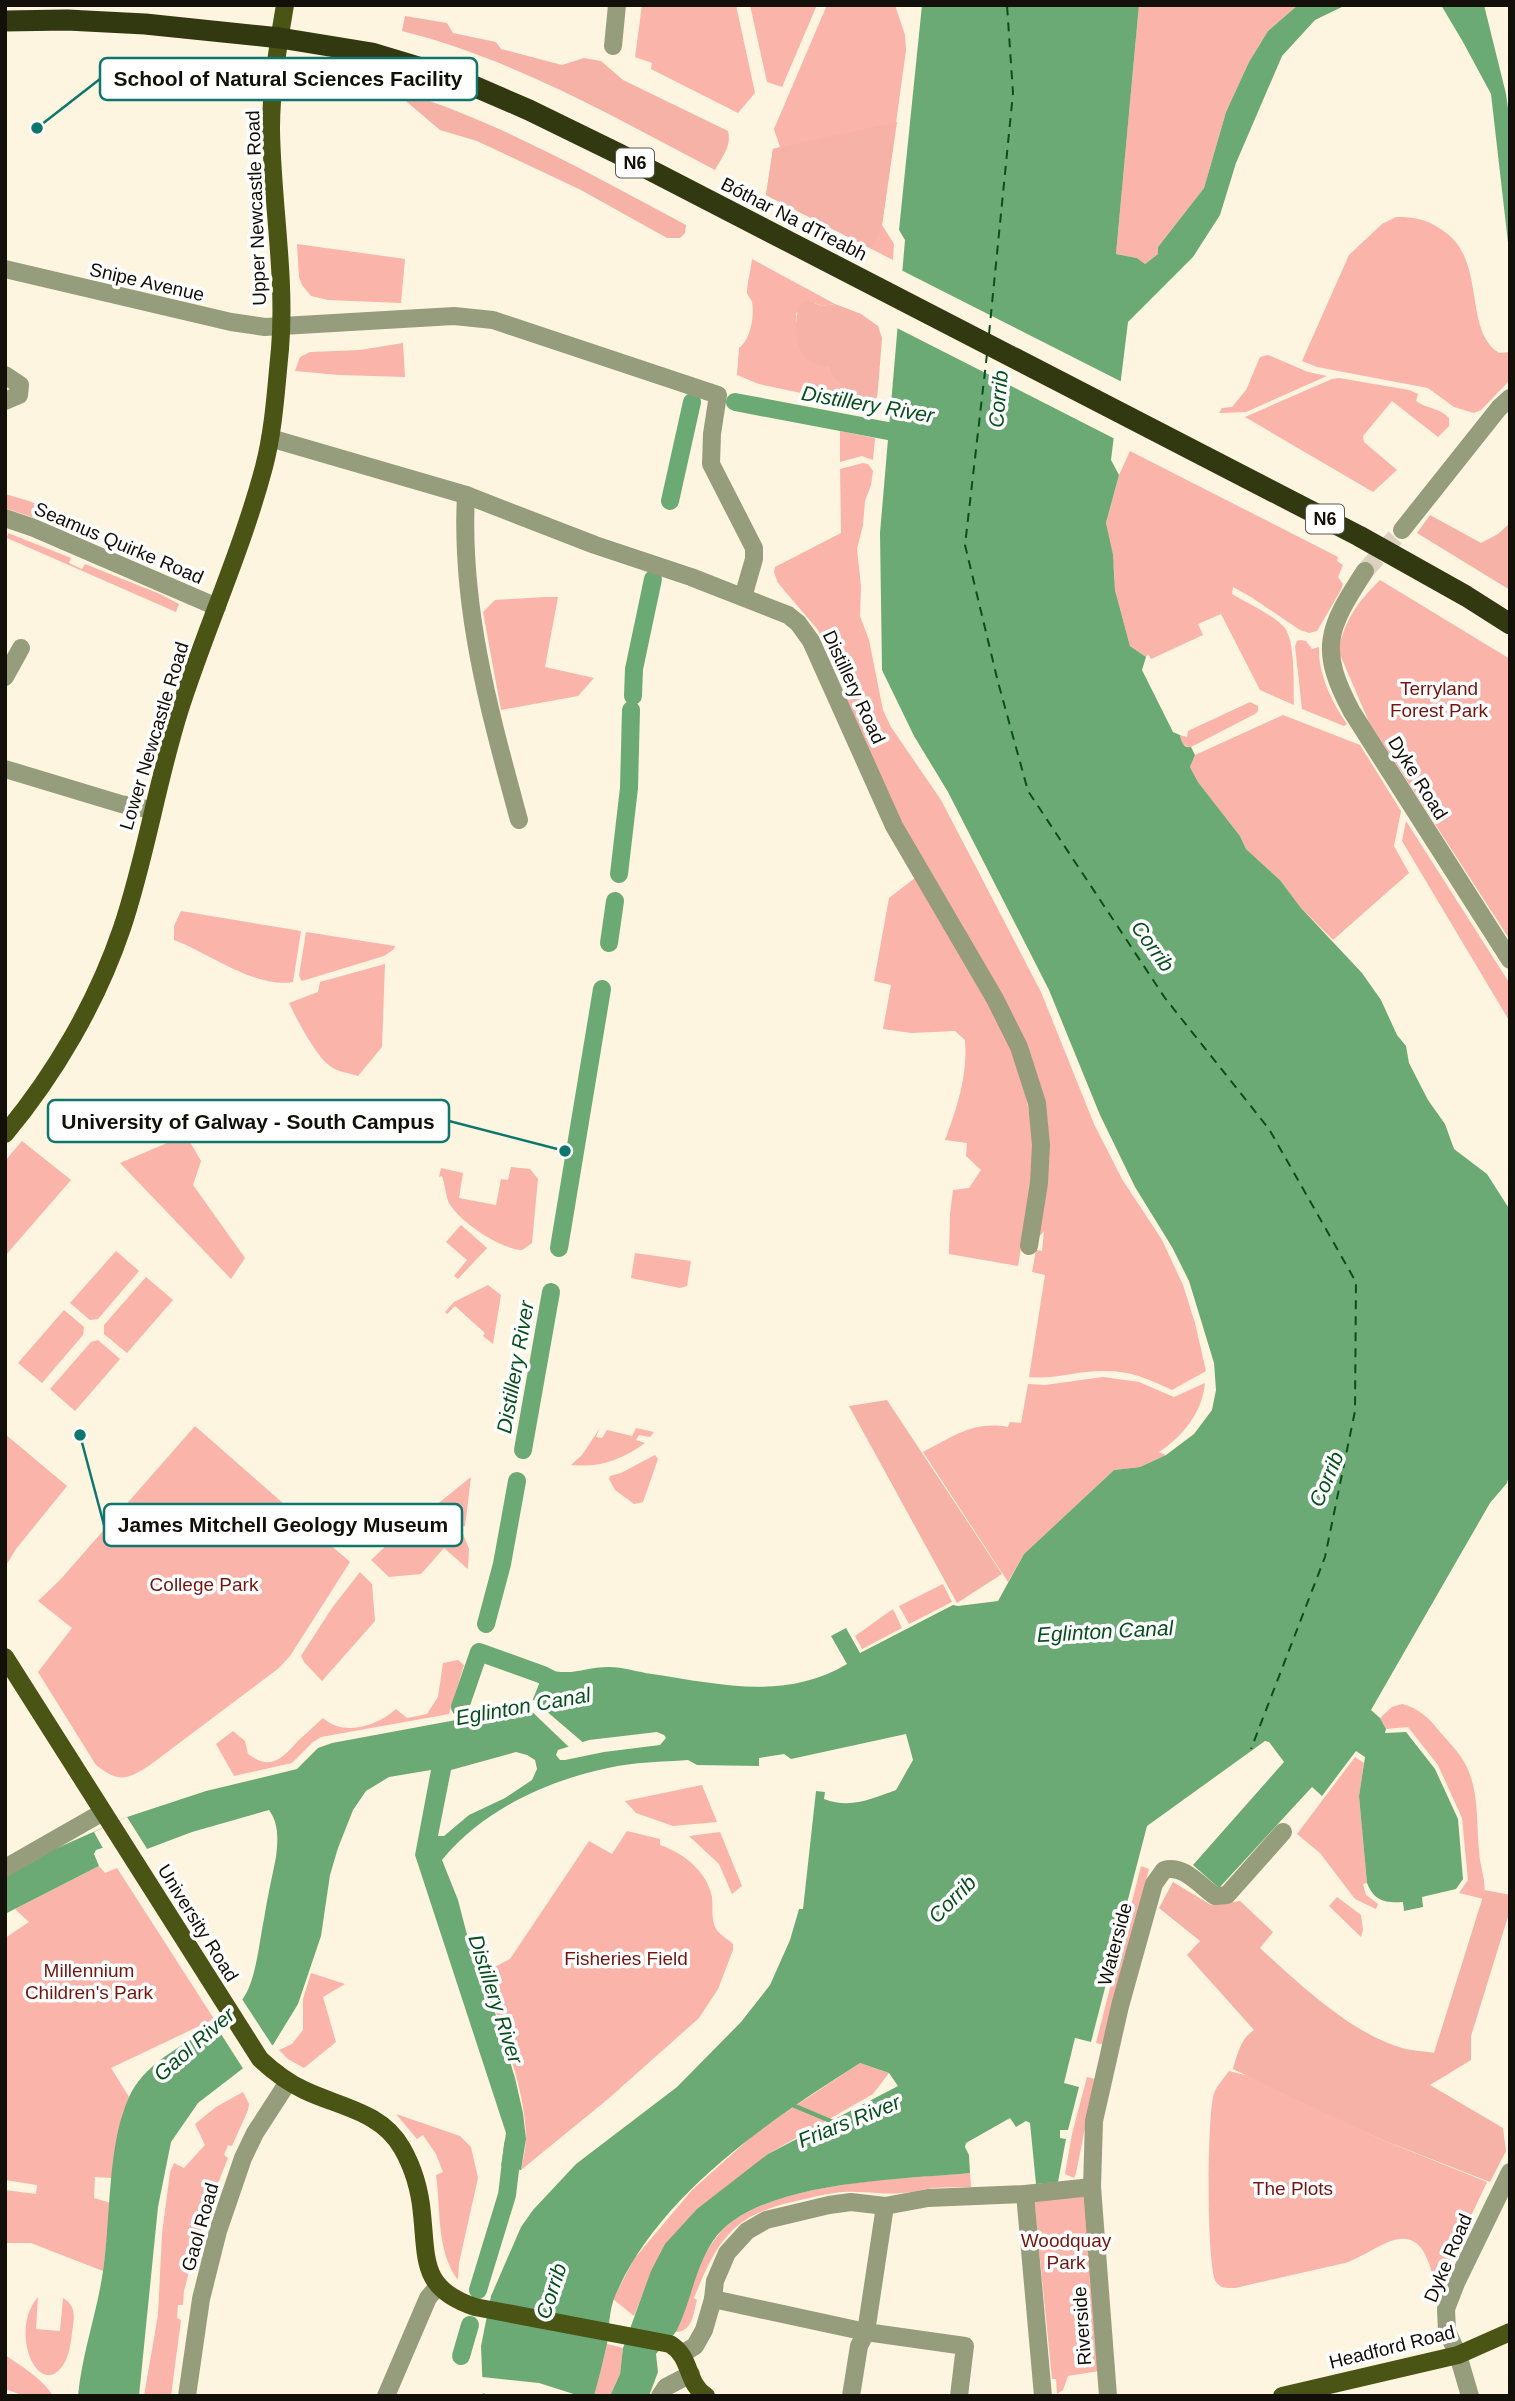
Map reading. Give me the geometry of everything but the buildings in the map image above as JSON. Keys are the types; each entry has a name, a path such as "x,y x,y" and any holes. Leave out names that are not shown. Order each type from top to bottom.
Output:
{"highway":[{"name":"Bóthar Na dTreabh","path":"5,21 67,20 145,24 280,38 372,53 409,63 489,92 619,154 1359,536 1510,624"}],"main road":[{"name":"Upper Newcastle Road","path":"281,326 271,128 274,78 285,5"},
{"name":"Lower Newcastle Road","path":"5,1134 48,1078 106,969 127,911 178,716 248,523 264,466 270,438 281,326"},
{"name":"University Road","path":"5,1657 260,2059 288,2082 305,2091 345,2104 364,2114 392,2133 401,2146 418,2185 425,2259 438,2286"},
{"path":"438,2286 460,2301 487,2310 676,2349 697,2389 706,2396"},
{"name":"Headford Road","path":"1282,2396 1458,2355 1510,2332"}],"street":[{"path":"613,46 617,5"},
{"name":"Snipe Avenue","path":"5,269 230,322 265,327 454,316 493,320 719,396 712,434 711,464 754,548 743,597"},
{"path":"5,375 20,386 19,395 5,401"},
{"path":"1402,530 1499,408 1510,398"},
{"name":"Distillery Road","path":"270,438 466,495 595,545 743,597 788,615 798,623 811,641 894,826 995,999 1019,1047 1037,1103 1041,1145 1039,1183 1029,1246"},
{"path":"466,495 464,526 469,603 495,728 519,820"},
{"name":"Seamus Quirke Road","path":"5,519 34,528 217,607"},
{"name":"Dyke Road","path":"1365,571 1343,605 1331,641 1332,668 1339,689 1510,960"},
{"path":"5,677 20,648"},
{"path":"5,769 121,804 152,810"},
{"path":"5,1868 107,1818"},
{"name":"Waterside","path":"1094,2211 1094,2121 1103,2076 1154,1884 1164,1870 1169,1868 1184,1872 1209,1892 1221,1897 1227,1895 1283,1832"},
{"name":"Gaol Road","path":"187,2396 201,2299 218,2231 247,2149 288,2082"},
{"name":"Dyke Road","path":"1470,2396 1458,2355 1447,2331 1445,2315 1447,2304 1509,2177"},
{"path":"676,2349 695,2346 704,2330 720,2265 740,2238 756,2225 778,2217 851,2202 885,2206 928,2198 1025,2194 1092,2187"},
{"path":"1025,2194 1043,2396"},
{"path":"850,2396 859,2346 866,2332 885,2206"},
{"name":"Riverside","path":"1094,2211 1108,2396"},
{"path":"386,2396 428,2298 438,2286"},
{"path":"713,2299 866,2332 965,2346 959,2396"},
{"path":"660,2396 666,2387 691,2374"}],"green space":[{"path":"642,5 736,5 755,93 738,113 651,69 652,63 635,57"},
{"path":"750,5 817,5 782,87 767,82"},
{"path":"827,5 895,5 905,35 906,50 882,225 894,244 893,260 766,195 773,149 780,147 774,129"},
{"path":"1139,5 1298,5 1268,31 1249,62 1226,112 1204,188 1158,247 1158,254 1145,264 1137,258 1116,254"},
{"path":"1396,217 1425,221 1442,230 1456,243 1465,258 1481,328 1488,342 1499,353 1510,352 1510,380 1481,410 1474,413 1454,407 1428,388 1317,367 1302,361 1349,255 1382,224"},
{"path":"297,244 405,259 401,303 328,300 311,296 299,277"},
{"path":"752,259 835,304 822,306 815,303 796,313 797,324 830,372 845,387 848,403 759,384 737,375 739,348 749,334 752,321 752,302 747,293"},
{"path":"403,343 405,377 295,371 300,357 310,352 360,350"},
{"path":"1268,355 1308,372 1327,376 1246,412 1219,413 1222,408 1232,407 1246,390 1260,357"},
{"path":"1339,378 1409,390 1418,394 1416,401 1449,418 1449,426 1438,437 1392,401 1363,436 1364,442 1397,470 1373,492 1245,417"},
{"path":"840,431 875,438 873,460 862,456 840,462"},
{"path":"1130,451 1338,557 1337,561 1343,565 1338,577 1343,584 1317,631 1309,633 1300,630 1233,587 1232,594 1273,618 1288,634 1294,676 1294,705 1260,690 1221,614 1198,624 1203,635 1151,659 1148,654 1146,657 1130,646 1115,590 1106,523 1119,475"},
{"path":"868,464 873,471 857,549 861,586 860,616 869,640 883,710 891,727 941,800 1041,992 1094,1124 1122,1179 1162,1240 1183,1285 1206,1371 1172,1390 1140,1376 1114,1371 1029,1377 1045,1275 1032,1272 1036,1250 1042,1251 1044,1231 1038,1238 1045,1113 901,821 845,698 848,695 818,630 778,583 774,572 775,567 841,533 840,469"},
{"path":"5,494 29,501 96,530 91,541 52,524 55,518 40,511 37,519 5,508"},
{"path":"8,533 71,558 69,563 82,569 85,564 160,594 179,604 176,612 7,538"},
{"name":"Terryland Forest Park","path":"1380,580 1510,659 1510,940 1369,722 1338,650 1353,612"},
{"path":"558,597 545,667 594,678 578,696 501,710 483,612 495,600"},
{"path":"1300,640 1306,641 1312,649 1319,647 1323,678 1347,724 1344,726 1302,709 1295,646"},
{"path":"1250,702 1258,706 1255,714 1189,748 1182,743 1180,735 1187,737 1188,731"},
{"path":"1283,715 1360,745 1401,811 1394,846 1409,873 1333,940 1301,908 1280,880 1246,849 1240,836 1198,782 1190,767 1195,755"},
{"path":"1406,821 1510,984 1510,1022 1402,841"},
{"path":"915,878 974,974 1008,1041 1020,1076 1029,1112 1033,1164 1018,1266 949,1254 953,1190 969,1188 981,1170 966,1156 967,1143 945,1140 963,1079 965,1040 955,1031 911,1033 883,1029 891,985 874,981 889,898"},
{"path":"181,911 301,931 293,982 279,983 248,975 174,940 174,926"},
{"path":"306,932 395,946 384,956 302,981 299,976"},
{"path":"385,964 382,1047 358,1076 336,1070 313,1046 289,1003 318,992 320,982"},
{"path":"186,1135 201,1161 193,1185 245,1258 231,1279 120,1163"},
{"path":"22,1141 71,1180 5,1256 5,1161"},
{"path":"511,1167 530,1169 538,1179 532,1243 522,1250 492,1240 462,1218 449,1203 442,1176 439,1177 441,1168 463,1173 459,1198 496,1205 501,1179 508,1180"},
{"path":"461,1225 487,1248 458,1279 454,1276 467,1260 446,1242"},
{"path":"116,1251 139,1271 98,1319 90,1320 70,1303"},
{"path":"635,1253 691,1261 687,1286 680,1288 631,1278"},
{"path":"146,1277 173,1300 127,1353 104,1334 104,1325"},
{"path":"488,1285 501,1295 493,1344 483,1336 485,1333 455,1306 447,1314 445,1312 454,1302"},
{"path":"64,1310 84,1327 83,1335 42,1383 18,1363"},
{"path":"98,1340 120,1359 75,1411 50,1389 91,1342"},
{"path":"1103,1377 1139,1382 1174,1397 1205,1383 1200,1404 1190,1423 1176,1439 1159,1452 1166,1455 1140,1467 1114,1470 1024,1554 1008,1582 923,1452 975,1428 1008,1427 1010,1422 1021,1423 1028,1384 1045,1385"},
{"name":"College Park","path":"195,1426 350,1562 290,1656 279,1668 150,1765 135,1774 117,1777 96,1765 38,1672 72,1628 38,1601 60,1580"},
{"path":"600,1428 596,1437 602,1438 607,1430 632,1436 636,1428 654,1432 650,1437 639,1435 636,1440 645,1443 619,1458 601,1464 571,1465 582,1455"},
{"path":"5,1434 67,1486 16,1549 5,1567"},
{"path":"655,1455 658,1459 643,1502 634,1504 615,1490 610,1476"},
{"path":"471,1477 465,1526 415,1522"},
{"path":"407,1526 425,1531 463,1534 469,1549 468,1569 444,1548 421,1574 389,1577 371,1560"},
{"path":"360,1572 372,1584 375,1621 322,1681 301,1656 332,1608"},
{"path":"943,1584 952,1602 909,1624 899,1606"},
{"path":"893,1609 902,1628 862,1649 855,1636"},
{"path":"458,1660 464,1665 449,1714 321,1737 292,1763 234,1776 216,1744 233,1731 245,1741 248,1754 270,1762 282,1757 323,1718 331,1724 350,1728 380,1720 396,1709 407,1718 427,1714 438,1697 443,1663"},
{"path":"1402,1704 1414,1708 1428,1718 1456,1750 1467,1768 1476,1802 1484,1899 1459,1893 1468,1880 1462,1818 1438,1765 1408,1727 1386,1729 1380,1718 1392,1707"},
{"path":"1355,1757 1364,1763 1359,1796 1367,1883 1363,1884 1366,1895 1378,1904 1376,1909 1355,1899 1320,1853 1297,1834"},
{"path":"702,1785 717,1822 673,1826 636,1813 625,1801"},
{"name":"Fisheries Field","path":"627,1831 660,1839 660,1845 693,1864 709,1888 714,1925 733,1944 733,1950 718,1989 699,2018 608,2099 521,2170 526,2137 521,2097 483,1973 510,1959 589,1841 612,1854"},
{"path":"720,1832 742,1886 732,1894 719,1864 689,1836"},
{"name":"Millennium Children's Park","path":"99,1866 105,1873 117,1868 214,2019 111,2068 129,2097 122,2115 112,2178 95,2177 94,2198 111,2203 103,2271 31,2243 5,2243 5,2190 36,2194 37,2185 5,2180 5,1938 29,1922 15,1909"},
{"path":"1141,1866 1149,1869 1105,2045 1096,2043"},
{"path":"1337,1897 1361,1915 1361,1937 1329,1906"},
{"path":"311,1973 345,1984 323,1997 336,2042 304,2068 279,2050 292,2044 303,2030 303,1999"},
{"path":"860,2063 889,2073 873,2094 768,2154 643,2294 634,2316 613,2299 634,2259 692,2190 759,2130"},
{"name":"The Plots","path":"1229,2071 1257,2078 1380,2139 1487,2182 1436,2290 1423,2250 1409,2239 1386,2243 1345,2263 1235,2288 1225,2288 1216,2282 1210,2249 1210,2129 1214,2093"},
{"path":"1087,2077 1095,2079 1074,2178 1065,2174"},
{"path":"243,2092 249,2104 248,2110 232,2146 228,2145 224,2155 228,2158 208,2200 211,2202 198,2240 194,2239 190,2251 194,2253 183,2305 178,2305 177,2318 181,2320 171,2396 144,2396 158,2315 162,2234 170,2172 174,2163 184,2168 205,2145 195,2124 216,2107"},
{"path":"396,2114 460,2136 471,2147 478,2178 459,2263 458,2280 446,2256 441,2229 436,2175 443,2172 436,2154 423,2135 417,2139"},
{"path":"970,2173 971,2187 895,2193 837,2193 796,2201 756,2214 730,2233 720,2246 694,2298 697,2300 689,2325 676,2332 694,2281 711,2244 740,2216 767,2203 836,2186"},
{"name":"Woodquay Park","path":"1086,2196 1099,2371 1068,2376 1063,2390 1057,2394 1056,2379 1052,2379 1034,2198"},
{"path":"38,2297 36,2329 60,2331 63,2298 72,2306 74,2313 66,2359 61,2368 52,2375 43,2374 36,2367 26,2342 30,2311"},
{"path":"607,2344 623,2348 620,2374 610,2396 594,2396"},
{"path":"5,2355 38,2378 53,2396 25,2396 5,2389"}],"shaded area":[{"path":"405,16 447,23 453,33 496,42 501,49 562,65 584,58 601,61 623,80 728,131 726,151 715,170 524,73 484,57 402,31"},
{"path":"403,92 476,119 547,152 686,225 685,233 680,238 667,238 581,190 477,141 440,130 400,96"},
{"path":"897,122 882,225 872,249 766,195 773,149"},
{"path":"809,301 822,306 835,304 861,314 878,326 882,338 878,389 877,397 870,405 848,403 848,392 828,367 811,362 802,354 797,333 797,313 802,303"},
{"path":"1430,515 1481,543 1498,534 1510,523 1510,590 1417,533"},
{"path":"887,1400 1002,1574 957,1603 849,1406"},
{"path":"1173,1882 1211,1905 1240,1901 1273,1932 1260,1948 1326,2006 1383,2041 1406,2049 1434,2053 1485,1890 1510,1895 1510,1910 1471,2036 1471,2060 1430,2085 1503,2128 1506,2151 1490,2182 1380,2139 1233,2069 1243,2042 1254,2030 1187,1955 1200,1941 1159,1908"}],"water":[{"path":"922,5 1139,5 1116,254 1137,258 1145,264 1158,254 1158,247 1204,188 1226,112 1249,62 1268,31 1298,5 1346,5 1315,20 1282,56 1236,163 1220,215 1193,257 1128,322 1111,460 1119,475 1106,523 1113,555 1115,590 1130,646 1146,657 1142,670 1173,732 1180,735 1183,744 1191,747 1195,755 1190,767 1198,782 1240,836 1246,849 1280,880 1301,908 1362,973 1381,1000 1397,1035 1406,1046 1409,1063 1428,1100 1445,1124 1454,1149 1487,1174 1510,1210 1510,1472 1507,1483 1490,1503 1371,1710 1380,1718 1386,1729 1385,1733 1406,1732 1435,1769 1458,1819 1463,1879 1456,1889 1422,1897 1423,1907 1404,1911 1403,1902 1386,1901 1373,1894 1367,1883 1359,1796 1365,1757 1356,1751 1322,1796 1312,1787 1219,1888 1193,1865 1284,1762 1269,1742 1265,1741 1147,1826 1091,2042 1075,2038 1064,2083 1079,2087 1068,2130 1060,2130 1060,2138 1066,2139 1058,2182 1036,2184 1030,2123 1026,2121 1016,2127 1010,2118 966,2143 970,2173 831,2187 761,2206 733,2221 707,2251 677,2330 656,2354 658,2372 649,2396 610,2396 620,2374 623,2348 651,2271 665,2244 697,2209 768,2154 898,2086 889,2073 860,2063 754,2135 688,2193 659,2225 634,2259 615,2296 594,2396 483,2396 481,2346 491,2296 521,2227 533,2210 576,2164 677,2087 741,2022 770,1985 790,1940 799,1909 803,1909 816,1791 825,1792 824,1799 834,1802 852,1803 869,1799 896,1790 913,1760 906,1734 791,1759 784,1754 759,1758 759,1766 697,1765 688,1760 618,1766 562,1781 517,1800 496,1812 458,1842 442,1860 458,1900 471,1950 483,1973 515,2078 526,2139 521,2170 501,2166 506,2133 415,1855 431,1770 389,1777 366,1791 353,1810 330,1875 321,1936 298,2004 273,2045 198,2103 171,2142 158,2207 139,2396 78,2396 103,2271 113,2159 122,2116 129,2097 151,2068 228,2014 246,1994 256,1962 276,1857 276,1826 269,1810 192,1832 147,1849 102,1848 94,1854 99,1866 5,1914 5,1876 37,1857 127,1817 206,1791 297,1769 318,1748 332,1743 526,1707 533,1699 545,1669 571,1672 614,1667 702,1682 751,1687 800,1683 824,1675 847,1664 831,1636 846,1628 860,1653 953,1605 998,1601 1024,1554 1114,1470 1140,1467 1166,1455 1194,1434 1212,1410 1216,1390 1214,1363 1189,1281 1172,1247 1135,1187 1100,1115 1049,990 948,792 914,736 882,670 880,533 905,240 899,230","holes":["657,1732 666,1738 660,1745 565,1760 560,1760 556,1755 558,1750 589,1740","516,1752 535,1760 537,1769 532,1780 505,1798 469,1815 444,1836 438,1836 451,1770"]},
{"path":"1441,5 1484,5 1506,94 1510,123 1510,260 1491,94"}],"pier":[{"path":"899,269 1124,383 1117,440 893,326"},
{"path":"531,1698 586,1745 571,1749 525,1705"},
{"path":"127,1817 149,1852 105,1852 94,1832"},
{"path":"240,1996 274,2048 244,2070 212,2020"},
{"path":"479,2374 482,2377 539,2383 580,2396 491,2396 480,2392"}],"waterway":[{"name":"Distillery River","path":"670,501 692,402"},
{"name":"Distillery River","path":"735,402 909,435"},
{"name":"Distillery River","path":"633,696 634,669 653,579"},
{"name":"Distillery River","path":"619,874 629,788 631,710"},
{"name":"Distillery River","path":"609,943 615,901"},
{"name":"Distillery River","path":"559,1248 602,989"},
{"name":"Distillery River","path":"523,1450 551,1292"},
{"name":"Distillery River","path":"486,1624 502,1564 517,1481"},
{"name":"Distillery River","path":"460,1707 479,1652 543,1675 562,1685"},
{"name":"Friars River","path":"790,2104 833,2122"},
{"name":"Distillery River","path":"478,2290 507,2195 513,2145"},
{"name":"Distillery River","path":"461,2356 470,2325"}],"ferry route":[{"path":"989,334 1013,93 1007,5"},
{"path":"987,354 965,545 1028,791 1165,998 1269,1129 1356,1282 1355,1411 1325,1557 1251,1749"}],"tunnel":[{"path":"1365,571 1402,530"}],"place":[{"name":"School of Natural Sciences Facility","path":"37,128"},
{"name":"University of Galway - South Campus","path":"565,1151"},
{"name":"James Mitchell Geology Museum","path":"80,1435"}],"water label":[{"name":"Corrib","path":"998,399"},
{"name":"Corrib","path":"1153,946"},
{"name":"Corrib","path":"1326,1479"},
{"name":"Eglinton Canal","path":"1105,1631"},
{"name":"Eglinton Canal","path":"523,1706"},
{"name":"Corrib","path":"952,1899"},
{"name":"Gaol River","path":"194,2044"},
{"name":"Corrib","path":"551,2291"}]}
